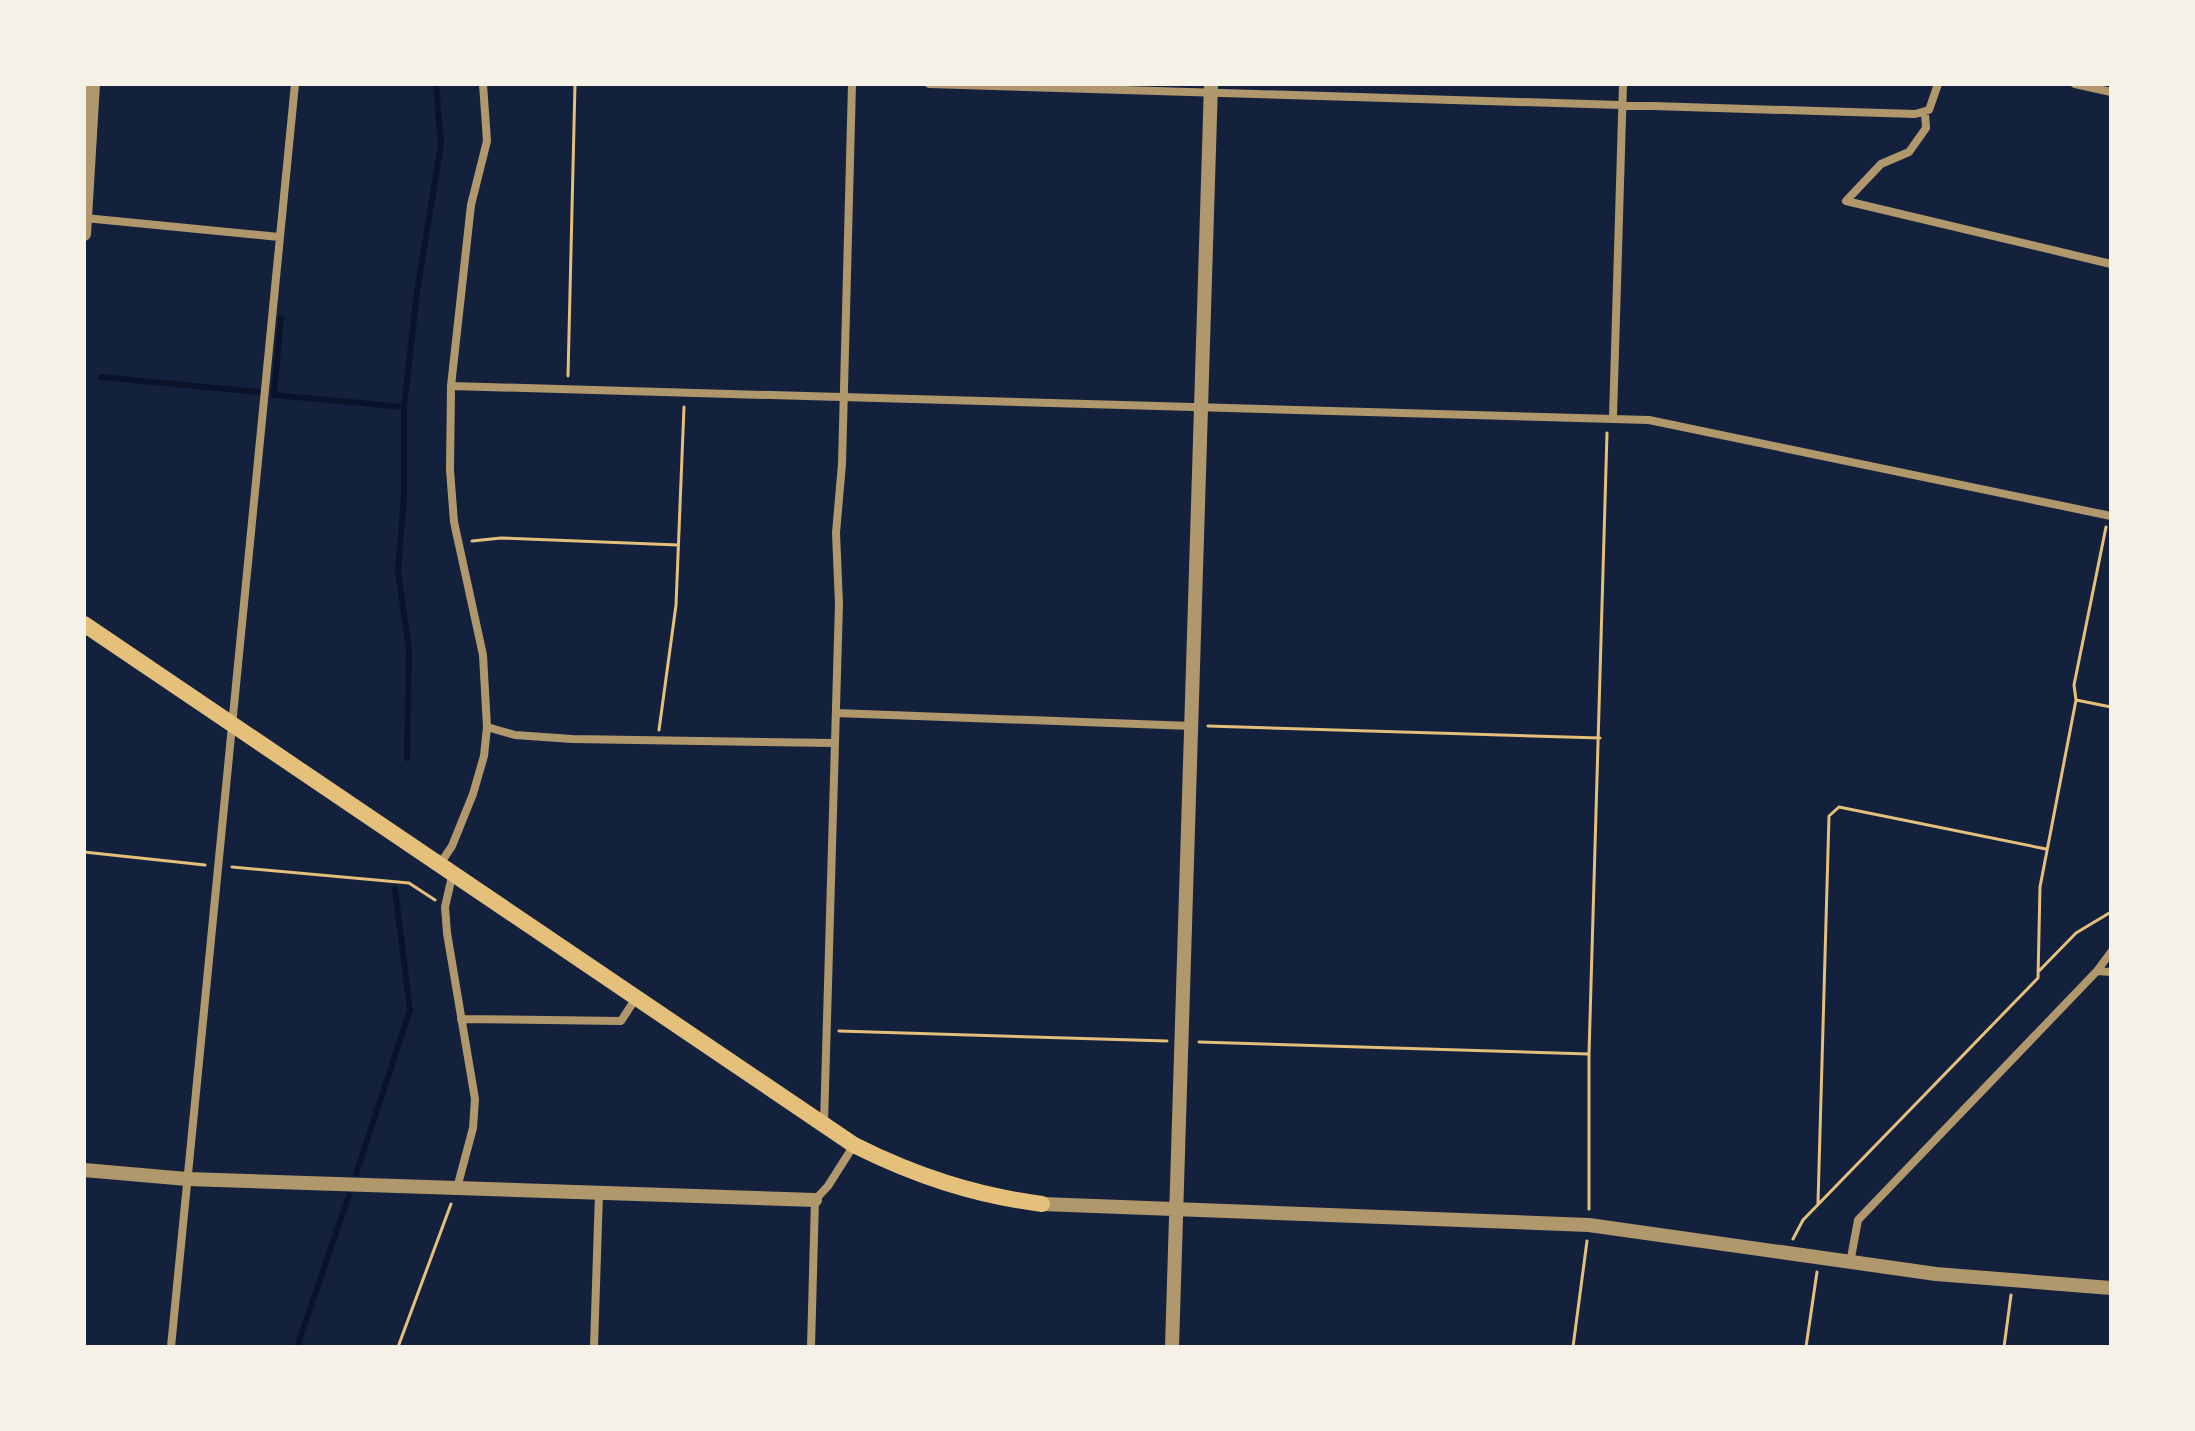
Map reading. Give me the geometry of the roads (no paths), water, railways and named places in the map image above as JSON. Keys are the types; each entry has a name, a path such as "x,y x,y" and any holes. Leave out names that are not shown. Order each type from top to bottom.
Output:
{"main road":[{"path":"84,624 854,1145 945,1185 985,1196 1042,1204"}],"street":[{"path":"84,234 93,84"},
{"path":"171,1347 295,84"},
{"path":"457,1189 473,1128 475,1099 445,907 446,868 473,794 484,756 487,727 483,655 450,495 451,386 471,205 487,141 483,84"},
{"path":"824,1126 839,604 836,533 844,398 852,84"},
{"path":"929,84 1211,88 1623,107 1925,113"},
{"path":"1610,417 1623,84"},
{"path":"1938,84 1925,113 1926,128 1909,152 1881,164 1846,201 2111,264"},
{"path":"2075,84 2111,92"},
{"path":"1172,1347 1211,88"},
{"path":"85,218 279,237"},
{"path":"451,386 1649,420 2110,515"},
{"path":"836,713 1192,726"},
{"path":"487,727 515,735 572,739 835,743"},
{"path":"1850,1263 1858,1220 2097,971 2111,952"},
{"path":"2097,971 2111,972"},
{"path":"461,1019 621,1021 636,998"},
{"path":"811,1347 815,1200 828,1186 854,1145"},
{"path":"84,1170 187,1179 815,1200"},
{"path":"594,1347 599,1193"},
{"path":"1042,1204 1175,1212 1589,1225 1850,1263 2111,1288"}],"waterway":[{"path":"407,758 409,649 398,571 404,496 404,407 417,292 441,144 436,84"},
{"path":"281,318 274,395 404,407"},
{"path":"101,377 258,392"},
{"path":"356,1174 410,1010 395,889"},
{"path":"297,1347 349,1195"}]}
